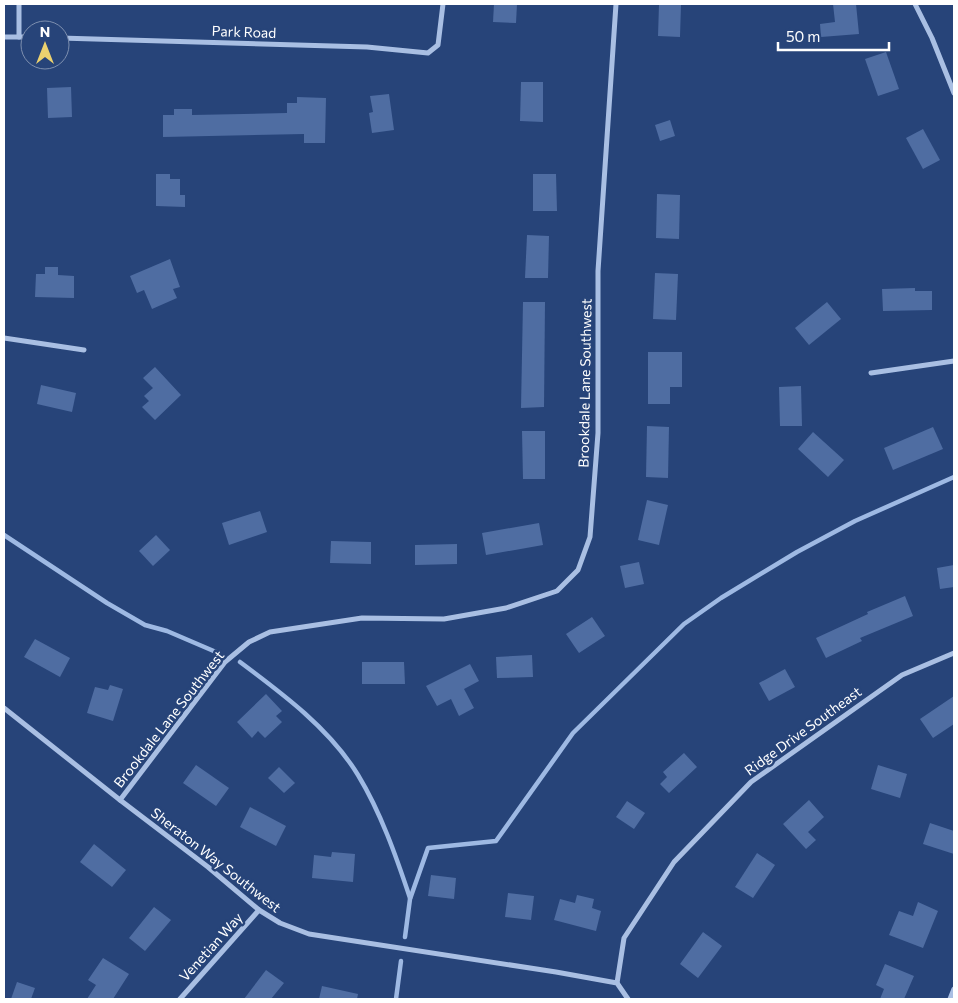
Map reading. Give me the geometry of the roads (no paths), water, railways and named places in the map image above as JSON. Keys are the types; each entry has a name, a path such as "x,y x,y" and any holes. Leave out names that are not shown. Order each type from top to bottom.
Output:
{"street":[{"path":"4,37 19,37 19,4"},
{"name":"Park Road","path":"70,38 367,47 428,53 438,45 443,4"},
{"name":"Brookdale Lane Southwest","path":"120,800 225,662 249,642 270,632 362,618 444,619 506,608 557,591 578,570 590,537 598,433 598,271 616,4"},
{"path":"915,4 932,38 954,93"},
{"path":"4,338 84,350"},
{"path":"871,373 954,361"},
{"name":"Ridge Drive Southeast","path":"617,984 624,938 674,862 751,782 902,675 954,653"},
{"name":"Sheraton Way Southwest","path":"4,708 208,867 259,910 280,923 309,934 556,972 617,984"},
{"name":"Venetian Way","path":"180,999 259,910"},
{"path":"617,984 628,999"},
{"path":"950,999 954,989"}],"waterway":[{"path":"405,937 410,899 428,848 496,841 573,733 684,624 721,598 797,552 855,521 954,477"},
{"path":"4,535 107,603 145,625 167,631 216,652"},
{"path":"240,662 305,713 347,758 366,789 381,820 410,898"},
{"path":"396,999 401,961"}]}
